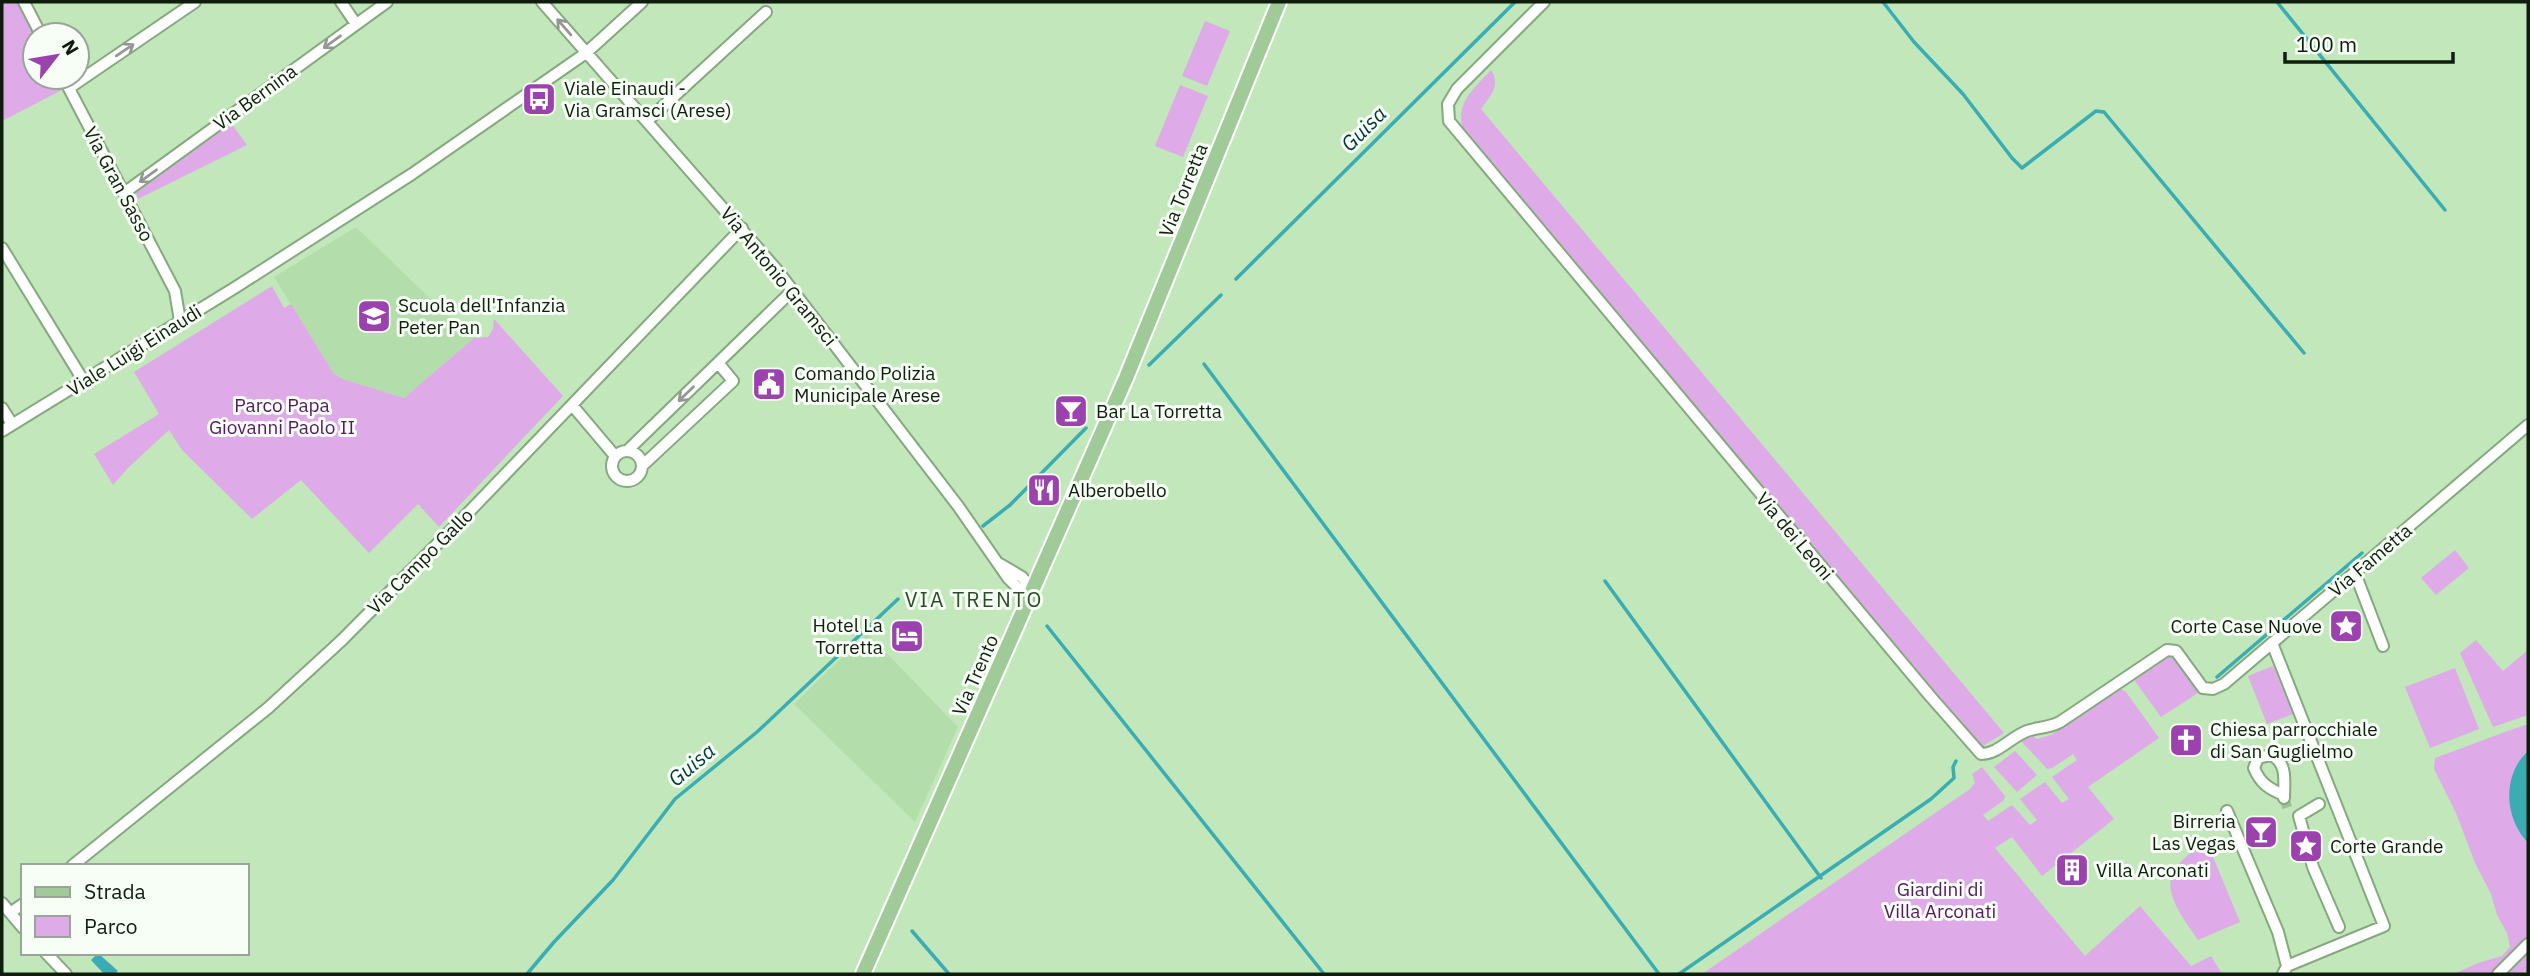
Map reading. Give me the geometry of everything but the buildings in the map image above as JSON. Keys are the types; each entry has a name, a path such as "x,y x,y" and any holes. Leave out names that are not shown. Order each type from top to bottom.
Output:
{"main road":[{"name":"Via Torretta","path":"1120,391 1279,2"},
{"name":"Via Trento","path":"863,974 1120,391"}],"street":[{"path":"91,73 195,2"},
{"path":"341,2 356,24"},
{"name":"Via Bernina","path":"124,193 387,2"},
{"name":"Via Antonio Gramsci","path":"542,2 742,228 793,290 1000,564 1022,577 1033,592"},
{"name":"Viale Luigi Einaudi","path":"2,431 383,193 586,53 642,2"},
{"name":"Via dei Leoni","path":"1544,2 1457,89 1447,109 1449,121 1977,752 1990,753 2025,731 2055,725 2167,650 2175,651 2200,685 2208,690"},
{"path":"26,3 34,21"},
{"path":"647,121 766,12"},
{"name":"Via Gran Sasso","path":"71,91 175,291 180,321"},
{"name":"Via Campo Gallo","path":"74,864 268,708 333,648 742,228"},
{"path":"2,248 83,380"},
{"path":"615,456 627,451 793,290"},
{"name":"Via Gran Sasso","path":"175,291 197,311"},
{"path":"615,456 611,469 614,475 621,481 636,479 642,466 733,381 719,364"},
{"path":"572,405 615,456"},
{"path":"2,408 12,424"},
{"name":"Via Fametta","path":"2208,690 2224,684 2528,425"},
{"path":"627,451 636,454 642,466"},
{"path":"2355,573 2383,646"},
{"path":"2227,811 2278,932 2285,970 2345,940 2384,926 2272,643"},
{"path":"2319,803 2293,813 2312,867 2339,927"},
{"path":"2,903 21,926"},
{"path":"10,914 21,906"},
{"path":"2498,974 2528,944"},
{"path":"48,955 66,974"}],"shaded area":[{"name":"Scuola dell'Infanzia Peter Pan","path":"356,227 474,338 404,398 334,374 274,277"},
{"path":"867,633 958,727 915,822 794,704"}],"green space":[{"path":"2,2 19,2 29,21 21,21 21,91 60,91 2,121"},
{"path":"1205,21 1230,31 1207,86 1182,76"},
{"path":"1491,70 1495,86 1481,109 2004,733 1978,749 1463,130 1461,120 1464,104"},
{"path":"1180,85 1208,96 1183,157 1155,146"},
{"path":"231,123 247,145 138,199 136,193"},
{"name":"Parco Papa Giovanni Paolo II","path":"272,286 284,308 291,304 334,374 343,379 404,398 474,338 488,337 493,329 494,319 563,396 439,527 418,504 369,553 301,480 252,519 182,450 169,430 113,485 94,454 159,414 134,372"},
{"path":"2455,550 2469,568 2436,595 2421,578"},
{"path":"2476,640 2503,671 2528,650 2528,715 2493,727 2460,653"},
{"path":"2169,655 2173,656 2198,693 2161,717 2135,681 2136,677"},
{"path":"2273,666 2293,714 2267,724 2248,676"},
{"path":"2455,668 2479,729 2430,748 2405,687"},
{"name":"Giardini di Villa Arconati","path":"2121,689 2126,692 2159,738 2088,787 2114,819 2042,876 2012,837 1995,848 2085,956 2140,906 2191,966 2211,956 2222,974 1702,974 1970,789 1975,783 1972,774 1982,767 2005,796 2004,800 1983,815 1988,821 2012,805 2030,825 2037,820 2020,799 2045,782 2062,803 2069,799 2052,777 2077,760 2073,754 2047,769 2021,741 2031,734 2037,739 2051,735"},
{"path":"2528,724 2528,750 2523,756 2522,837 2528,843 2528,939 2490,974 2454,974 2502,956 2510,947 2491,894 2434,769 2435,758"},
{"path":"2015,751 2037,775 2017,792 1994,767"},
{"path":"2206,840 2240,922 2198,940 2181,914 2170,885 2177,866"},
{"path":"2528,952 2528,972 2507,974"}],"water":[{"path":"2528,751 2528,843 2514,821 2509,797 2514,772"},
{"path":"100,955 118,971 104,974 91,960"}],"waterway":[{"name":"Guisa","path":"1236,279 1515,2"},
{"path":"1883,2 1914,42 1963,94 2022,168 2096,111 2104,112 2304,353"},
{"path":"2277,2 2445,210"},
{"name":"Guisa","path":"1149,365 1221,295"},
{"path":"1204,364 1659,974"},
{"name":"Guisa","path":"983,526 1010,505 1086,428"},
{"path":"2217,677 2362,553"},
{"path":"1605,581 1821,878"},
{"name":"Guisa","path":"527,974 613,880 675,799 757,732 898,599"},
{"path":"1047,626 1324,974"},
{"path":"1679,974 1931,799 1954,778 1953,767 1956,761"},
{"path":"912,931 949,974"}],"tunnel":[{"path":"2284,798 2288,810"}],"place":[{"name":"Viale Einaudi - Via Gramsci (Arese)","path":"539,99"},
{"name":"Scuola dell'Infanzia Peter Pan","path":"374,316"},
{"name":"Comando Polizia Municipale Arese","path":"769,384"},
{"name":"Bar La Torretta","path":"1071,411"},
{"name":"Alberobello","path":"1044,490"},
{"name":"Corte Case Nuove","path":"2346,626"},
{"name":"Hotel La Torretta","path":"907,636"},
{"name":"Chiesa parrocchiale di San Guglielmo","path":"2186,740"},
{"name":"Birreria Las Vegas","path":"2261,832"},
{"name":"Corte Grande","path":"2306,846"},
{"name":"Villa Arconati","path":"2072,870"}],"district":[{"name":"VIA TRENTO","path":"974,600"}]}
